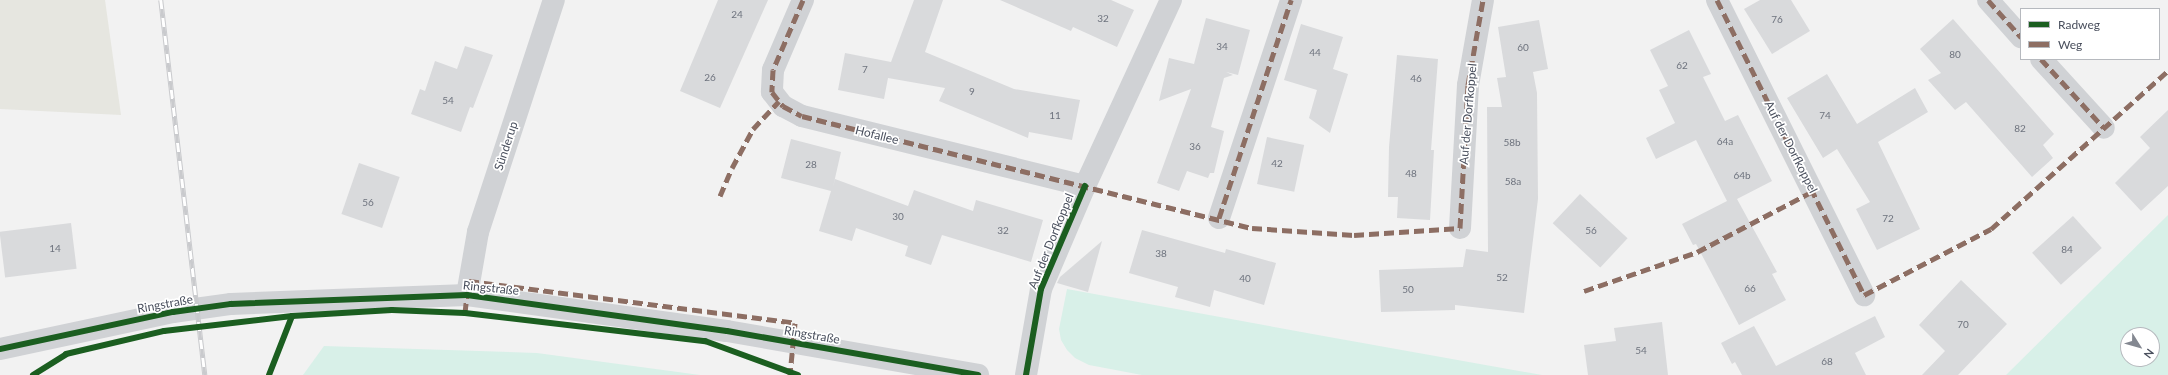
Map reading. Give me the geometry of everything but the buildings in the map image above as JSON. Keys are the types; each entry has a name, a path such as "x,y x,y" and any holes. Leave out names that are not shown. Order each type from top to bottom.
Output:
{"street":[{"name":"Sünderup","path":"467,295 478,232 554,0"},
{"name":"Hofallee","path":"803,0 773,70 772,92 783,106 802,116 1085,186"},
{"name":"Auf der Dorfkoppel","path":"1026,375 1041,289 1085,186 1171,0"},
{"path":"1219,218 1291,0"},
{"name":"Auf der Dorfkoppel","path":"1460,228 1468,84 1483,0"},
{"name":"Auf der Dorfkoppel","path":"1717,0 1864,295"},
{"path":"1988,0 2020,36"},
{"path":"2042,60 2104,128"},
{"name":"Ringstraße","path":"0,349 173,312 231,304 467,295 727,331 978,375"}],"shaded area":[{"path":"0,0 105,0 121,115 0,109"}],"green space":[{"path":"2168,215 2168,375 2006,375"},
{"path":"1067,289 1542,375 1142,375 1089,365 1075,358 1067,350 1061,340 1059,329"},
{"path":"324,346 537,353 700,375 303,375"}],"railway":[{"path":"161,0 205,375"}],"marked path":[{"path":"803,0 773,70 772,92 783,106 802,116 1252,228 1354,235 1460,228 1468,85 1483,0"},
{"path":"1219,218 1291,0"},
{"path":"1717,0 1864,295 1991,229 2168,71"},
{"path":"1988,0 2020,36"},
{"path":"2042,60 2104,128"},
{"path":"720,196 732,168 753,129 779,101"},
{"path":"1584,291 1697,252 1813,191"},
{"path":"469,281 795,323 790,375"},
{"path":"465,313 467,295"}],"cycle path":[{"path":"1026,375 1041,289 1085,186"},
{"path":"0,349 173,312 231,304 467,295 727,331 978,375"},
{"path":"33,375 66,354 164,331 292,316 392,310 465,313 705,341 798,375"},
{"path":"269,375 292,316"}]}
